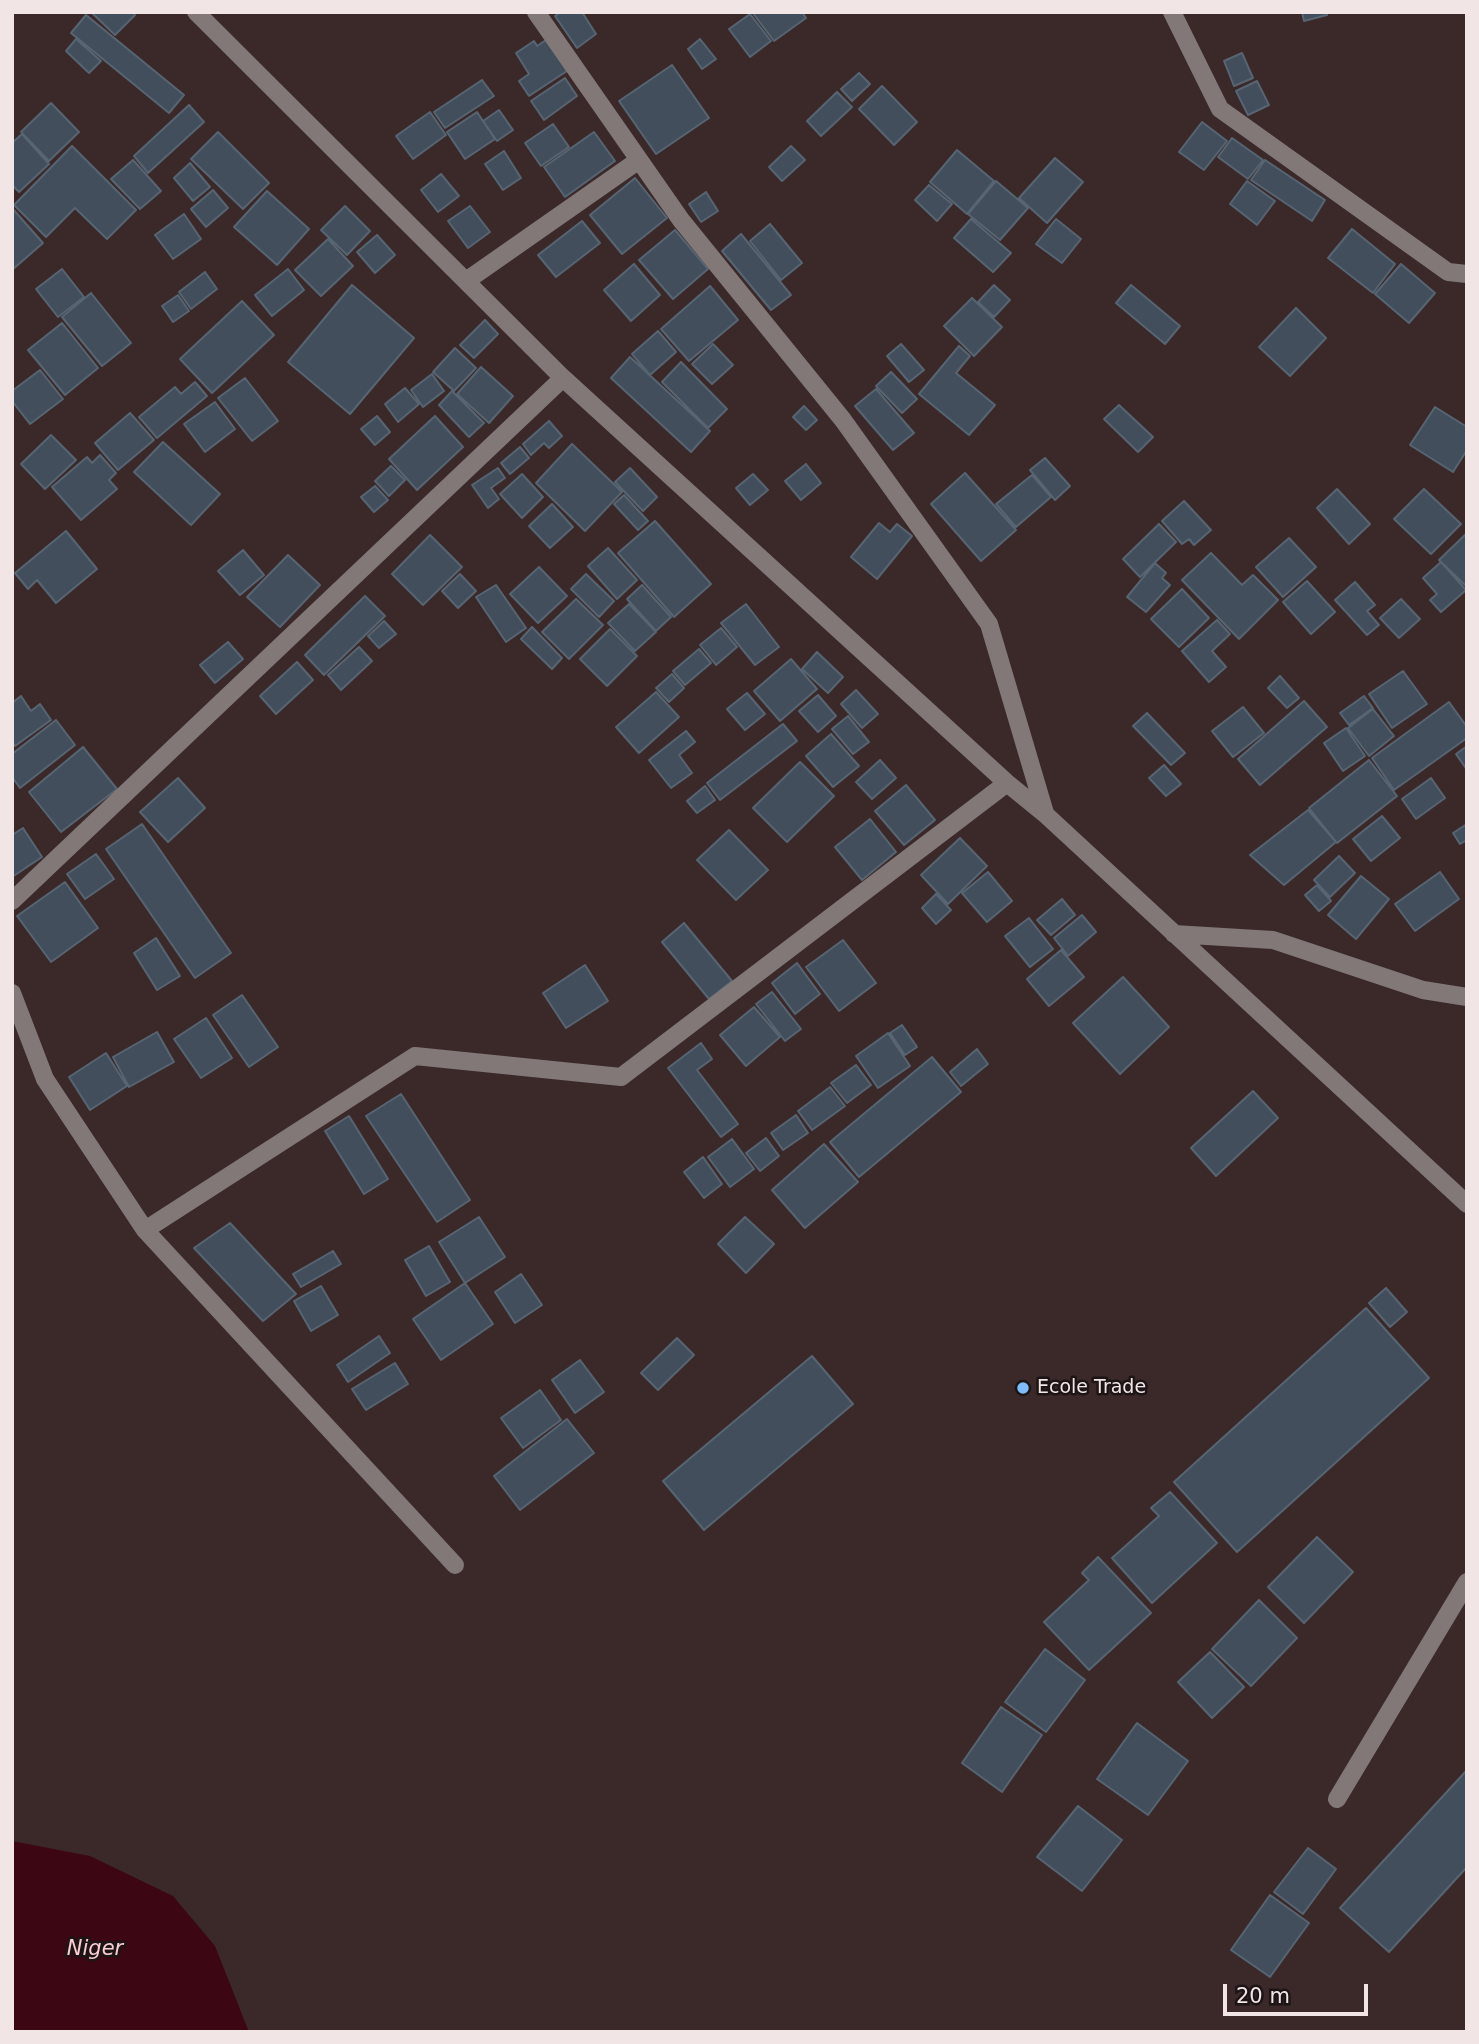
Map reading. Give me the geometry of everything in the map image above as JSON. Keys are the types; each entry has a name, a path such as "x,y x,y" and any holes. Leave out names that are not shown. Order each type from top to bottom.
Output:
{"street":[{"path":"196,12 563,378 1045,814 1467,1204"},
{"path":"536,12 681,220 843,420 989,624 1045,814"},
{"path":"1172,12 1220,109 1448,272 1467,274"},
{"path":"466,281 639,160"},
{"path":"12,901 563,378"},
{"path":"145,1230 415,1056 621,1077 1007,782"},
{"path":"1174,934 1273,940 1423,990 1467,997"},
{"path":"12,993 45,1079 145,1230 455,1565"},
{"path":"1336,1799 1467,1582"}],"water":[{"name":"Niger","path":"12,1841 90,1856 173,1896 215,1946 249,2032 12,2032"}],"building":[{"path":"91,12 133,12 135,15 115,35"},
{"path":"561,12 582,12 596,34 577,48 555,16"},
{"path":"752,12 802,12 806,18 774,41"},
{"path":"1302,12 1326,12 1327,15 1304,21"},
{"path":"750,14 771,41 750,57 729,29"},
{"path":"86,15 184,95 169,113 71,33"},
{"path":"76,39 101,61 89,73 66,51"},
{"path":"700,39 716,59 702,69 688,49"},
{"path":"546,40 567,71 529,96 519,81 529,74 516,53 534,41 537,46"},
{"path":"1242,53 1253,78 1234,86 1224,61"},
{"path":"672,65 709,118 656,154 619,101"},
{"path":"859,73 870,84 852,101 841,89"},
{"path":"565,78 577,96 544,120 531,101"},
{"path":"482,80 494,96 445,128 434,112"},
{"path":"1257,81 1269,105 1248,115 1236,91"},
{"path":"882,86 917,122 894,145 859,109"},
{"path":"837,92 852,107 821,136 807,121"},
{"path":"51,103 79,132 49,161 21,132"},
{"path":"189,105 204,122 148,173 134,156"},
{"path":"499,110 513,130 497,141 483,121"},
{"path":"430,112 446,135 413,159 396,136"},
{"path":"477,112 495,139 465,159 447,132"},
{"path":"1202,122 1227,141 1204,170 1179,152"},
{"path":"553,124 569,147 541,166 525,143"},
{"path":"218,132 269,183 243,209 191,159"},
{"path":"594,132 615,161 565,197 544,167"},
{"path":"22,134 49,164 19,192 12,185 12,143"},
{"path":"1232,138 1263,160 1248,179 1218,157"},
{"path":"72,146 136,210 107,239 75,208 46,237 14,205"},
{"path":"791,146 805,160 782,181 769,167"},
{"path":"957,150 994,181 967,214 930,182"},
{"path":"504,151 521,178 503,190 485,164"},
{"path":"1055,158 1083,182 1047,223 1019,198"},
{"path":"133,160 161,191 140,209 111,179"},
{"path":"1265,160 1325,200 1312,221 1251,180"},
{"path":"190,163 210,187 193,201 174,178"},
{"path":"441,174 459,196 438,212 421,190"},
{"path":"635,178 667,218 622,254 590,215"},
{"path":"996,181 1028,208 1000,240 968,214"},
{"path":"1247,181 1275,201 1257,225 1230,204"},
{"path":"929,185 952,204 937,221 915,200"},
{"path":"213,190 228,208 206,227 191,209"},
{"path":"267,191 309,229 277,265 234,227"},
{"path":"706,192 718,211 701,222 689,204"},
{"path":"345,206 370,231 347,255 321,230"},
{"path":"470,206 490,232 468,248 448,221"},
{"path":"12,208 43,243 12,270"},
{"path":"184,214 201,239 173,259 155,235"},
{"path":"971,219 1011,253 993,272 954,238"},
{"path":"1056,219 1081,239 1062,263 1036,244"},
{"path":"582,221 600,243 556,277 538,255"},
{"path":"770,224 802,263 781,280 750,241"},
{"path":"1352,229 1395,264 1373,293 1328,258"},
{"path":"675,230 708,269 673,299 639,260"},
{"path":"741,234 791,295 771,310 722,251"},
{"path":"377,235 395,255 375,273 357,252"},
{"path":"328,239 353,266 321,296 295,270"},
{"path":"634,264 660,295 631,321 604,290"},
{"path":"1401,264 1435,293 1409,323 1375,294"},
{"path":"62,269 84,297 58,317 36,289"},
{"path":"288,269 304,290 272,316 255,295"},
{"path":"205,272 217,289 191,309 179,292"},
{"path":"352,285 414,338 350,414 288,362"},
{"path":"994,285 1010,300 994,317 978,302"},
{"path":"1131,285 1180,326 1165,344 1116,303"},
{"path":"710,286 738,320 689,361 661,329"},
{"path":"91,293 131,343 102,366 62,317"},
{"path":"178,295 189,311 173,322 162,306"},
{"path":"972,298 1002,327 974,356 944,326"},
{"path":"242,301 274,335 212,393 180,359"},
{"path":"1296,308 1326,338 1290,376 1259,347"},
{"path":"485,320 498,334 474,358 460,345"},
{"path":"62,323 98,368 65,395 28,350"},
{"path":"658,331 676,352 650,375 632,354"},
{"path":"713,344 733,365 712,384 692,364"},
{"path":"901,344 924,370 909,382 887,356"},
{"path":"959,346 970,356 956,373 995,405 969,435 919,394"},
{"path":"455,348 476,368 454,391 433,372"},
{"path":"630,357 710,431 691,452 611,378"},
{"path":"681,362 727,409 708,428 662,382"},
{"path":"481,367 513,396 489,423 457,394"},
{"path":"40,370 63,399 30,424 12,401 12,391"},
{"path":"891,372 917,399 902,413 876,386"},
{"path":"432,374 444,391 423,407 411,390"},
{"path":"245,378 278,421 252,441 218,398"},
{"path":"195,382 207,396 157,438 139,417 175,387 181,394"},
{"path":"405,388 419,404 398,422 385,404"},
{"path":"876,389 914,433 893,450 855,406"},
{"path":"452,391 484,423 469,437 439,405"},
{"path":"215,402 235,429 205,452 184,424"},
{"path":"1119,405 1153,437 1138,452 1104,419"},
{"path":"804,406 817,420 806,430 793,417"},
{"path":"1435,407 1467,427 1467,450 1453,472 1410,445"},
{"path":"130,413 154,440 118,470 95,443"},
{"path":"377,416 390,432 375,445 361,429"},
{"path":"435,416 463,447 417,490 389,459"},
{"path":"549,421 562,436 549,448 544,443 531,455 523,444"},
{"path":"51,435 76,460 45,489 21,464"},
{"path":"163,442 220,494 191,525 134,472"},
{"path":"572,444 622,492 585,531 536,483"},
{"path":"520,447 529,458 510,474 501,463"},
{"path":"100,455 116,473 109,480 117,489 81,520 52,487 87,457 92,463"},
{"path":"1045,458 1070,486 1055,500 1030,470"},
{"path":"806,464 821,483 801,500 785,481"},
{"path":"391,466 405,480 389,496 375,481"},
{"path":"498,468 505,478 491,488 499,499 488,508 472,485"},
{"path":"630,468 657,497 643,511 615,482"},
{"path":"965,473 1016,530 981,561 931,504"},
{"path":"522,474 543,497 522,518 500,494"},
{"path":"753,474 768,490 750,505 736,488"},
{"path":"1032,475 1051,497 1016,527 996,504"},
{"path":"375,486 388,500 374,512 361,497"},
{"path":"1337,489 1370,524 1349,544 1317,508"},
{"path":"1424,489 1461,524 1431,554 1394,519"},
{"path":"624,495 648,521 638,530 614,504"},
{"path":"1184,501 1211,530 1194,545 1189,539 1182,544 1162,521"},
{"path":"552,504 573,527 550,548 529,526"},
{"path":"655,521 711,584 674,617 618,553"},
{"path":"879,523 890,532 897,524 912,536 877,579 851,557"},
{"path":"1159,524 1176,542 1140,577 1123,559"},
{"path":"66,531 97,569 56,603 37,580 28,589 15,573"},
{"path":"1467,533 1467,587 1439,560"},
{"path":"430,535 462,567 423,605 392,574"},
{"path":"1289,538 1316,567 1283,597 1256,567"},
{"path":"608,548 637,580 617,599 588,566"},
{"path":"243,550 264,575 240,595 218,571"},
{"path":"1211,553 1242,585 1253,575 1278,600 1239,639 1182,580"},
{"path":"288,555 320,585 280,627 247,597"},
{"path":"1441,562 1466,590 1441,612 1430,600 1437,594 1423,578"},
{"path":"1155,563 1166,573 1162,578 1170,585 1146,612 1127,597"},
{"path":"539,567 567,596 538,623 510,594"},
{"path":"460,574 476,591 458,608 442,591"},
{"path":"586,574 614,601 599,617 571,589"},
{"path":"1307,581 1335,612 1311,634 1283,602"},
{"path":"1355,582 1375,605 1367,611 1379,625 1367,635 1335,600"},
{"path":"496,585 526,628 506,642 476,597"},
{"path":"642,585 671,617 656,631 627,599"},
{"path":"1182,589 1209,618 1179,647 1151,619"},
{"path":"365,596 385,616 324,675 305,655"},
{"path":"576,599 603,625 569,659 542,632"},
{"path":"1401,599 1420,619 1399,638 1380,618"},
{"path":"629,604 656,632 635,651 608,623"},
{"path":"746,604 779,647 755,665 721,623"},
{"path":"1217,620 1230,634 1212,651 1226,667 1209,682 1182,651"},
{"path":"384,621 396,634 379,648 368,636"},
{"path":"532,627 562,658 552,669 521,639"},
{"path":"721,628 737,647 716,665 700,645"},
{"path":"610,629 637,656 607,686 580,659"},
{"path":"228,642 243,659 215,683 200,665"},
{"path":"359,647 372,661 341,690 328,675"},
{"path":"699,649 711,663 685,685 673,671"},
{"path":"817,652 843,677 828,693 802,669"},
{"path":"791,659 817,689 780,721 754,691"},
{"path":"297,662 313,680 276,714 260,696"},
{"path":"1403,671 1427,704 1392,728 1369,694"},
{"path":"672,674 684,688 669,702 656,688"},
{"path":"1280,676 1299,698 1287,708 1268,688"},
{"path":"856,690 878,714 862,728 841,704"},
{"path":"656,692 679,717 639,753 616,727"},
{"path":"747,693 765,714 745,730 727,709"},
{"path":"818,695 836,716 818,732 799,711"},
{"path":"21,696 31,711 40,704 51,720 15,746 12,741 12,703"},
{"path":"1364,696 1373,708 1349,725 1340,713"},
{"path":"1304,701 1327,727 1260,785 1238,759"},
{"path":"1449,702 1467,727 1467,738 1394,790 1372,758"},
{"path":"1243,707 1264,733 1233,757 1212,731"},
{"path":"1373,709 1394,736 1369,756 1348,728"},
{"path":"1147,713 1185,753 1171,765 1133,726"},
{"path":"848,716 869,742 853,754 832,729"},
{"path":"56,720 75,745 20,788 12,777 12,754"},
{"path":"783,724 797,741 720,800 707,783"},
{"path":"1346,728 1365,756 1343,771 1324,743"},
{"path":"686,731 695,742 679,755 692,773 671,788 649,760"},
{"path":"831,734 859,766 833,787 806,756"},
{"path":"1467,746 1467,770 1456,754"},
{"path":"83,747 117,789 61,832 29,792"},
{"path":"880,760 896,778 872,799 856,782"},
{"path":"1369,760 1397,796 1337,843 1309,808"},
{"path":"800,762 834,796 787,842 753,808"},
{"path":"1164,765 1181,784 1166,796 1149,778"},
{"path":"178,778 205,808 168,842 140,812"},
{"path":"1431,778 1445,798 1416,819 1402,799"},
{"path":"906,785 935,820 904,845 875,811"},
{"path":"705,786 715,800 697,813 687,801"},
{"path":"1308,810 1336,842 1284,885 1250,855"},
{"path":"1382,816 1400,838 1371,861 1353,839"},
{"path":"870,819 896,852 862,880 835,847"},
{"path":"142,824 231,953 195,978 106,849"},
{"path":"1467,824 1467,840 1460,844 1453,833"},
{"path":"23,828 42,857 12,877 12,835"},
{"path":"729,830 768,870 736,900 697,860"},
{"path":"960,838 987,866 948,904 921,875"},
{"path":"96,854 114,879 85,899 67,874"},
{"path":"1339,856 1355,873 1330,897 1314,880"},
{"path":"988,872 1012,901 987,922 962,893"},
{"path":"1440,872 1459,899 1415,931 1395,904"},
{"path":"1361,876 1389,899 1356,939 1328,915"},
{"path":"65,882 98,928 51,962 17,916"},
{"path":"1317,885 1331,901 1319,911 1305,895"},
{"path":"936,894 951,910 936,924 922,908"},
{"path":"1062,899 1075,915 1051,935 1037,920"},
{"path":"1082,915 1096,932 1068,956 1054,938"},
{"path":"1029,918 1053,949 1030,967 1005,936"},
{"path":"684,923 732,981 709,999 662,942"},
{"path":"156,938 180,976 157,990 134,953"},
{"path":"843,940 876,983 839,1011 806,967"},
{"path":"1061,950 1084,977 1049,1006 1027,979"},
{"path":"797,963 820,994 795,1014 772,983"},
{"path":"585,965 608,1001 566,1028 543,993"},
{"path":"1123,977 1169,1027 1120,1074 1073,1023"},
{"path":"772,992 801,1029 785,1041 756,1004"},
{"path":"242,995 278,1047 249,1067 213,1015"},
{"path":"754,1007 780,1037 746,1066 720,1035"},
{"path":"206,1018 232,1058 201,1078 174,1039"},
{"path":"902,1025 917,1047 905,1055 890,1033"},
{"path":"157,1032 174,1062 129,1087 113,1057"},
{"path":"888,1033 910,1066 878,1088 856,1056"},
{"path":"701,1043 712,1059 697,1070 738,1124 721,1137 668,1068"},
{"path":"977,1049 988,1064 961,1086 950,1072"},
{"path":"106,1053 127,1086 90,1110 69,1077"},
{"path":"932,1057 961,1092 859,1177 830,1142"},
{"path":"856,1065 871,1085 847,1103 831,1083"},
{"path":"830,1087 845,1106 812,1130 798,1111"},
{"path":"1253,1091 1278,1118 1216,1176 1191,1148"},
{"path":"401,1094 470,1200 437,1222 366,1116"},
{"path":"796,1115 808,1133 783,1150 771,1133"},
{"path":"349,1116 388,1179 364,1194 325,1131"},
{"path":"766,1138 779,1156 760,1171 746,1153"},
{"path":"732,1139 754,1169 730,1187 708,1157"},
{"path":"824,1144 858,1182 805,1228 772,1190"},
{"path":"703,1157 722,1184 704,1198 684,1172"},
{"path":"479,1217 505,1257 465,1283 439,1242"},
{"path":"745,1217 774,1244 746,1273 718,1244"},
{"path":"230,1223 296,1294 263,1321 194,1248"},
{"path":"429,1246 450,1282 426,1296 405,1260"},
{"path":"333,1251 341,1264 301,1287 293,1274"},
{"path":"521,1274 542,1305 515,1323 495,1292"},
{"path":"465,1283 493,1324 441,1360 413,1319"},
{"path":"321,1286 338,1315 311,1331 294,1301"},
{"path":"1386,1288 1407,1312 1390,1327 1369,1303"},
{"path":"1366,1308 1429,1378 1237,1552 1174,1482"},
{"path":"379,1336 390,1353 348,1382 337,1365"},
{"path":"677,1338 694,1355 658,1390 641,1373"},
{"path":"812,1356 853,1404 704,1530 663,1481"},
{"path":"580,1360 604,1392 575,1413 552,1380"},
{"path":"395,1363 408,1384 366,1410 352,1389"},
{"path":"540,1390 561,1420 523,1448 501,1418"},
{"path":"567,1419 594,1453 520,1510 494,1476"},
{"path":"1170,1492 1217,1543 1152,1603 1112,1558 1159,1516 1151,1508"},
{"path":"1317,1537 1353,1572 1304,1623 1268,1587"},
{"path":"1098,1557 1151,1613 1089,1670 1044,1622 1089,1580 1082,1573"},
{"path":"1259,1600 1297,1638 1251,1686 1212,1649"},
{"path":"1045,1649 1085,1680 1046,1732 1005,1702"},
{"path":"1210,1652 1244,1687 1212,1718 1178,1682"},
{"path":"1001,1707 1042,1735 1002,1792 962,1763"},
{"path":"1137,1723 1188,1761 1148,1815 1097,1779"},
{"path":"1467,1770 1467,1867 1389,1952 1340,1908"},
{"path":"1078,1806 1122,1840 1082,1891 1037,1857"},
{"path":"1308,1848 1336,1869 1303,1914 1274,1892"},
{"path":"1270,1895 1309,1923 1270,1977 1231,1950"}],"place":[{"name":"Ecole Trade","path":"1023,1388"}]}
